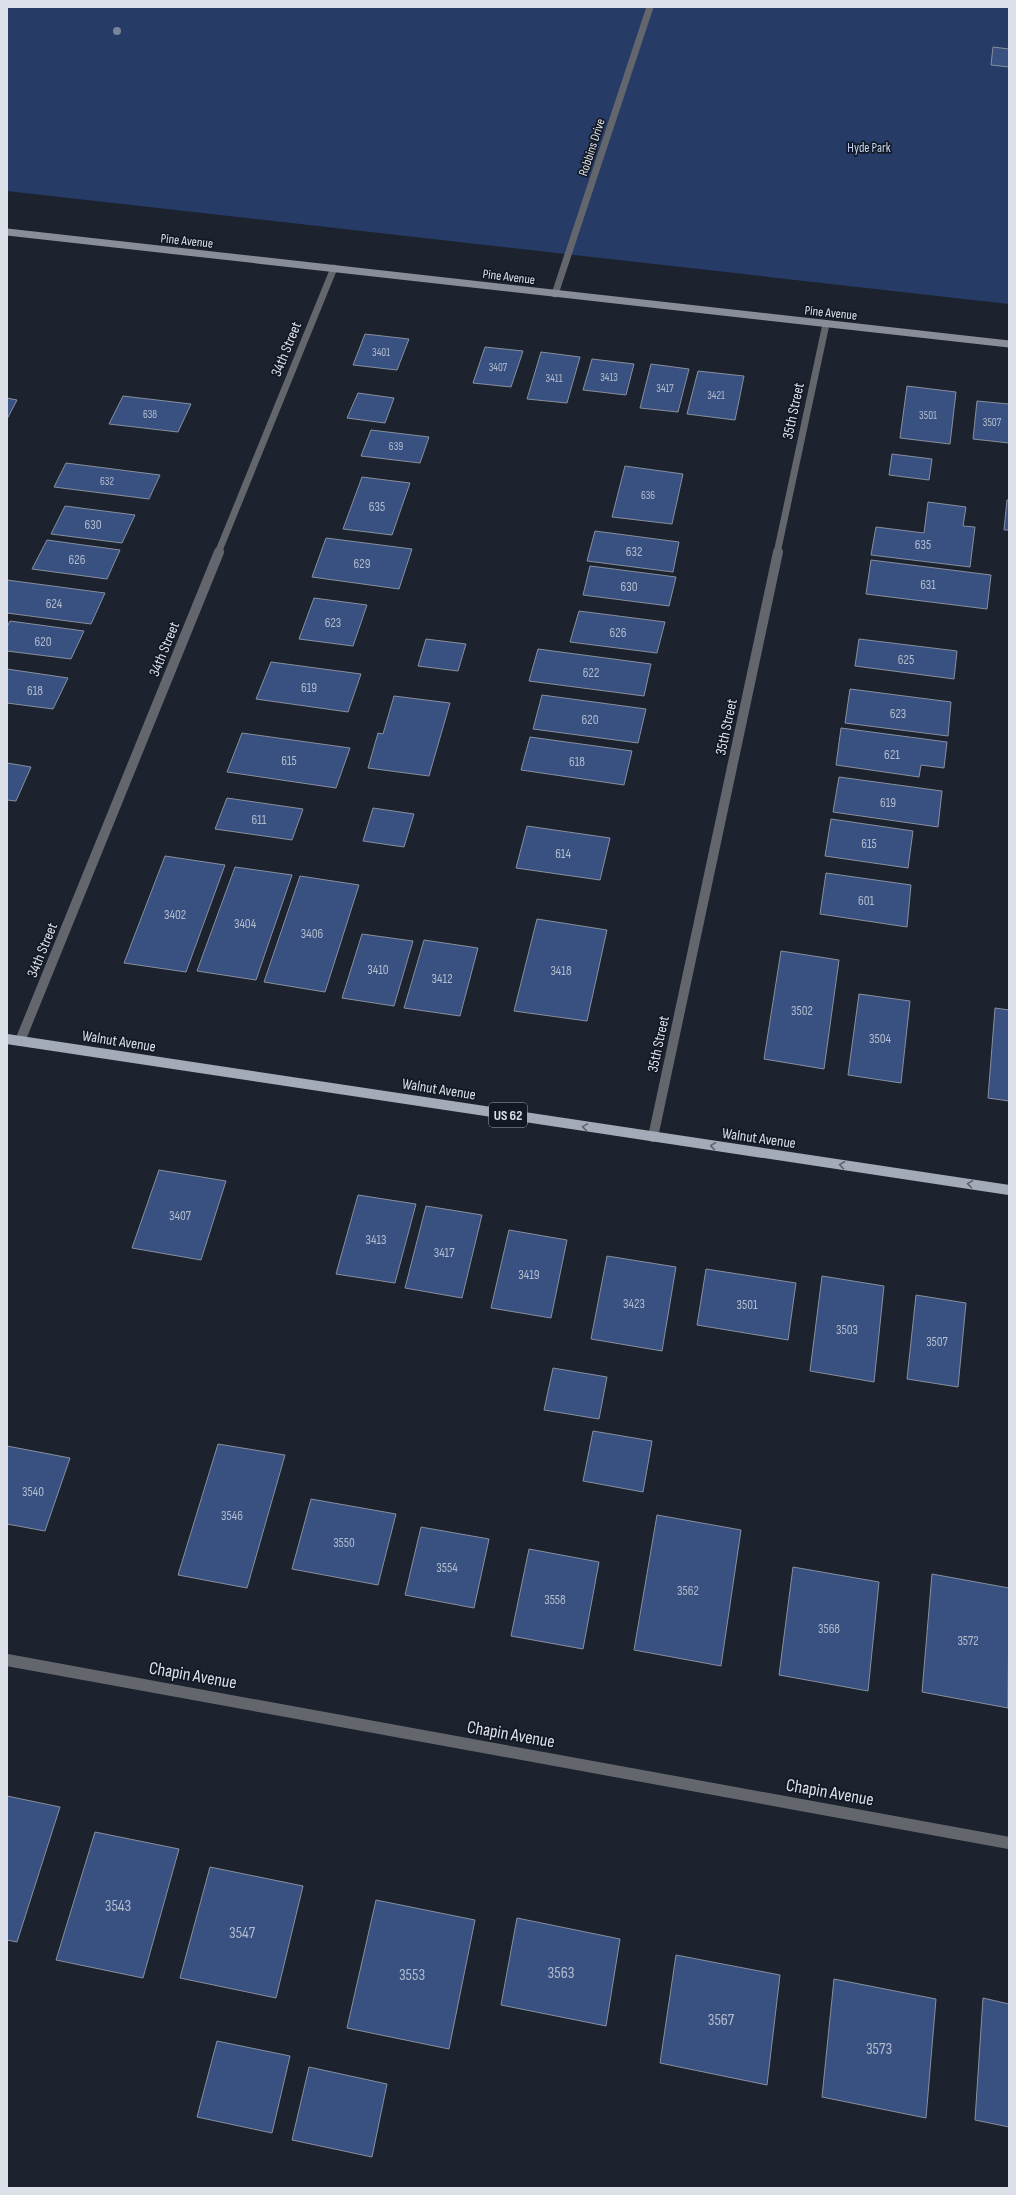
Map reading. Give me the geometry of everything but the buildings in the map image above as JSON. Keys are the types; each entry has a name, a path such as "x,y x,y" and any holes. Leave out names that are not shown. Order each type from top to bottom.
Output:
{"main road":[{"name":"Pine Avenue","path":"7,232 1009,344"},
{"name":"Walnut Avenue","path":"7,1039 1009,1190"}],"street":[{"name":"Robbins Drive","path":"555,294 650,7"},
{"name":"34th Street","path":"20,1041 334,268"},
{"name":"35th Street","path":"653,1137 826,324"},
{"name":"Chapin Avenue","path":"7,1660 1009,1843"}],"green space":[{"name":"Hyde Park","path":"7,7 1009,7 1009,304 7,191"}]}
